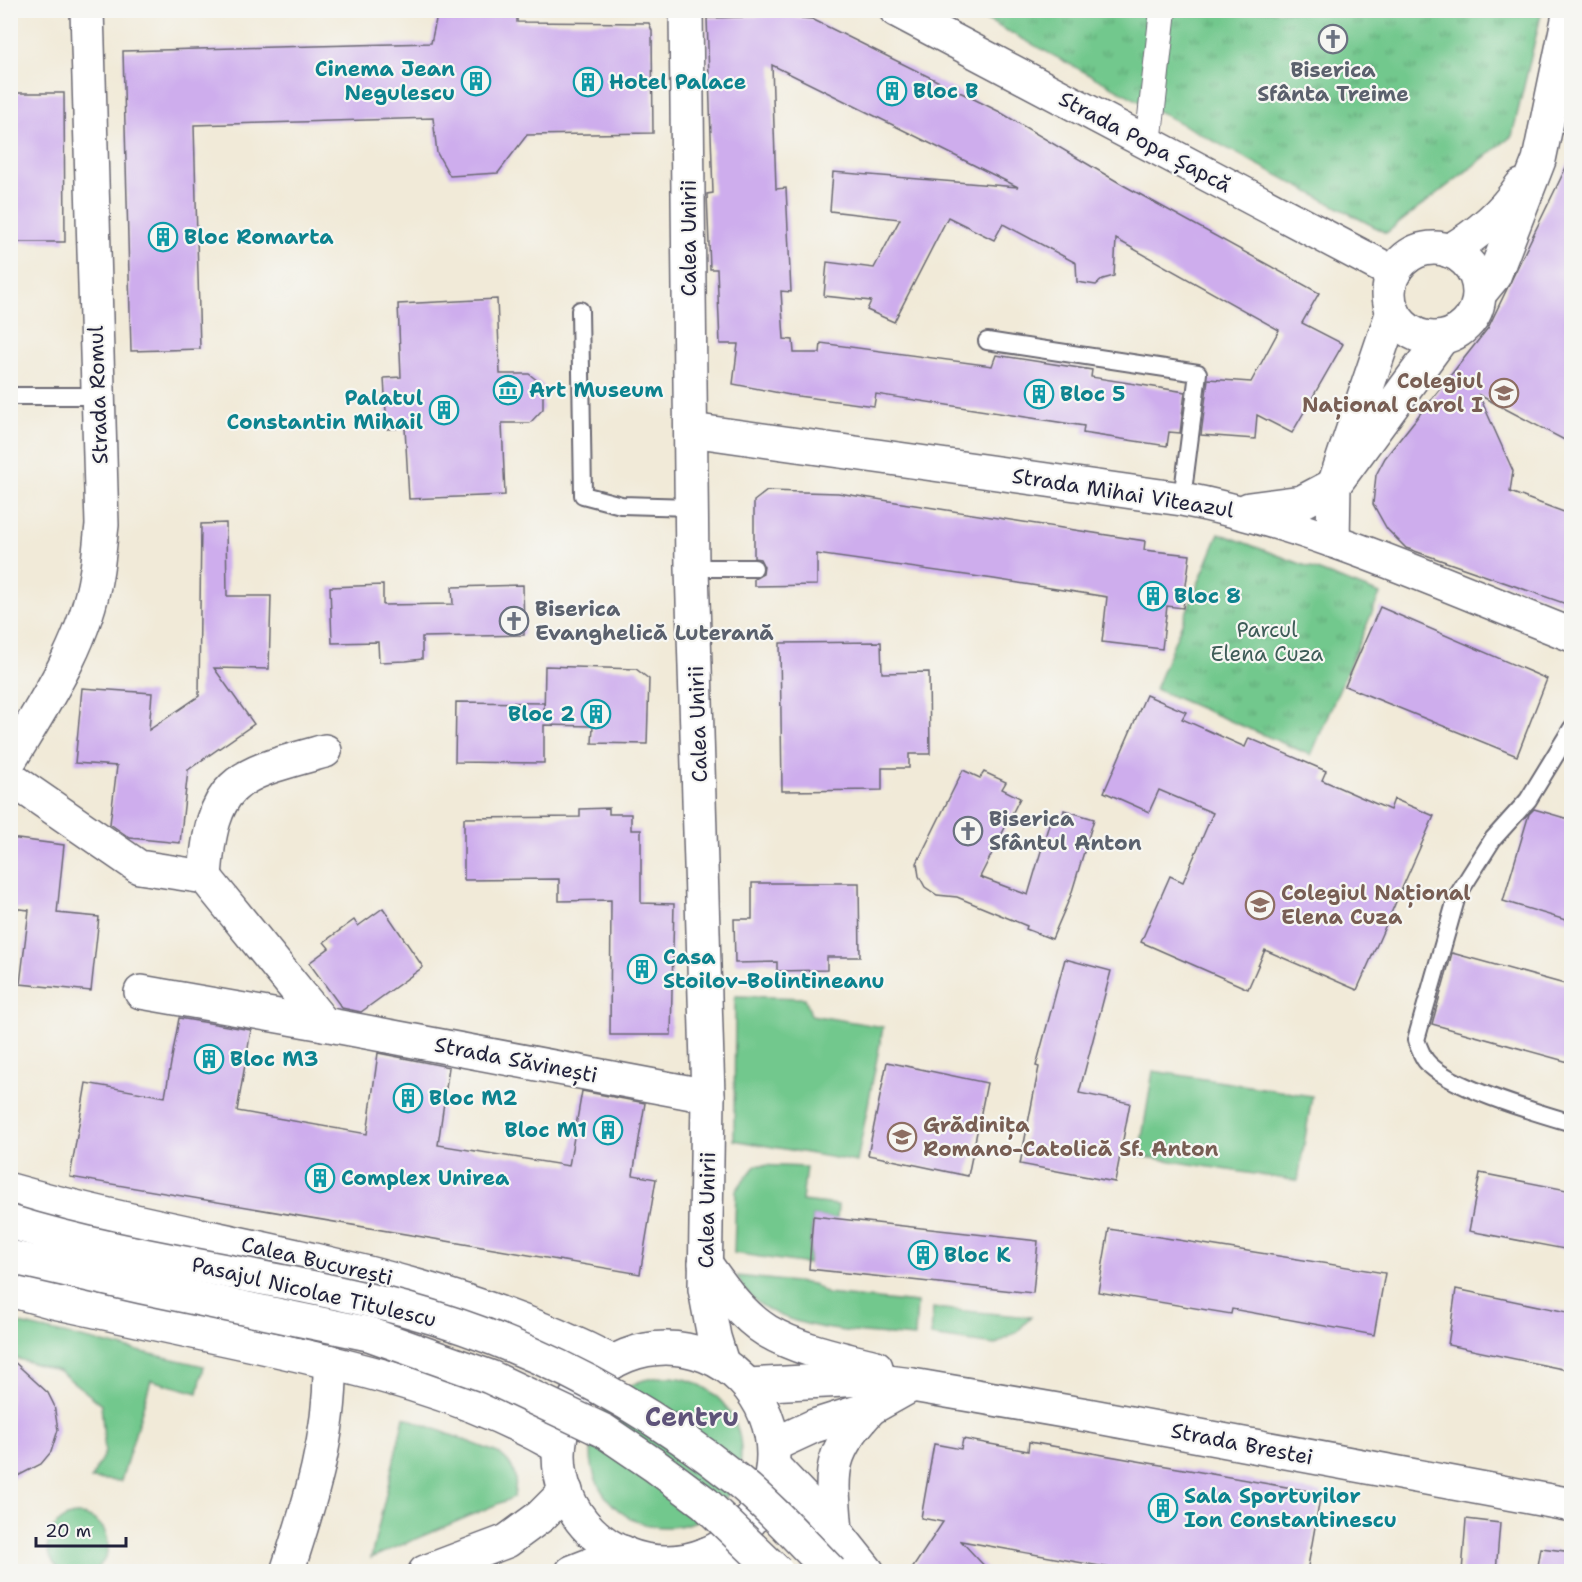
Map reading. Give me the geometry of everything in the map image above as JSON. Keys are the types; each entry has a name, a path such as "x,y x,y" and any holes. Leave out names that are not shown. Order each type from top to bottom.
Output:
{"main road":[{"name":"Strada Romul","path":"10,760 59,680 81,628 96,576 102,525 87,10"},
{"name":"Calea Unirii","path":"686,10 692,568 708,1096 705,1263 708,1313 722,1363"},
{"name":"Strada Popa Șapcă","path":"896,10 1394,273"},
{"path":"1480,292 1494,276 1539,160 1570,10"},
{"path":"1449,250 1465,242 1508,204 1539,160"},
{"path":"1433,248 1449,250 1471,267 1478,278 1480,292 1475,313 1462,330 1442,338 1427,338 1413,333 1401,324 1393,311 1389,298 1394,273 1404,260 1418,251 1433,248"},
{"path":"1333,541 1335,485 1393,311"},
{"path":"1226,508 1260,510 1286,506 1302,502 1335,485 1442,338"},
{"name":"Strada Mihai Viteazul","path":"690,430 1182,499 1226,508 1333,541 1572,635"},
{"path":"205,878 208,842 218,808 228,790 259,769 325,751"},
{"path":"10,778 139,867 205,878 324,1024"},
{"name":"Strada Săvinești","path":"141,992 708,1096"},
{"name":"Calea București","path":"10,1190 122,1220 320,1260 430,1288 528,1322 613,1362"},
{"name":"Pasajul Nicolae Titulescu","path":"10,1222 150,1256 394,1307 452,1324 513,1346 564,1368 611,1394 684,1441 737,1480 831,1572"},
{"name":"Pasajul Nicolae Titulescu","path":"10,1257 369,1334 490,1377 604,1431 705,1503 777,1572"},
{"path":"705,1263 747,1315 766,1330 816,1350 891,1371 912,1385 871,1408 814,1425 773,1455"},
{"path":"10,1290 54,1302 330,1361 464,1401 527,1428 559,1448"},
{"path":"662,1348 688,1350 722,1363 748,1385 760,1403 773,1455 766,1494 752,1519 723,1545 719,1563 690,1559 656,1561 623,1552 598,1537 579,1516 566,1491 559,1448 566,1419 580,1392 613,1362 637,1352 662,1348"},
{"path":"286,1572 318,1478 330,1396 330,1361"},
{"name":"Strada Brestei","path":"748,1385 863,1379 912,1385 1110,1419 1572,1505"},
{"path":"836,1532 833,1466 847,1434 871,1408"},
{"path":"773,1455 868,1572"},
{"path":"425,1572 507,1541 541,1516 566,1491"},
{"path":"572,1572 623,1552"}],"street":[{"path":"1148,144 1164,10"}],"lane":[{"path":"580,310 584,495 621,505 692,507"},
{"path":"987,341 1198,373 1182,499"},
{"path":"10,396 98,396"},
{"path":"692,568 754,568"},
{"path":"1572,728 1528,800 1493,839 1457,896 1416,1040 1426,1062 1457,1082 1519,1108 1572,1123"}],"green space":[{"path":"970,11 1542,11 1512,136 1386,233"},
{"name":"Parcul Elena Cuza","path":"1219,533 1380,594 1311,755 1155,689"},
{"path":"735,996 805,998 811,1015 883,1027 857,1162 734,1140"},
{"path":"1153,1071 1312,1096 1298,1181 1139,1156"},
{"path":"756,1165 806,1167 802,1201 838,1205 837,1219 813,1216 808,1264 734,1253 736,1190"},
{"path":"737,1276 813,1284 827,1294 917,1303 915,1337 841,1331 789,1319 767,1309 749,1295"},
{"path":"933,1308 1031,1317 1017,1332 995,1345 931,1336"},
{"path":"11,1322 204,1366 198,1393 151,1380 121,1481 91,1479 105,1452 101,1404 59,1371 11,1357"},
{"path":"666,1377 695,1382 708,1389 719,1399 729,1410 736,1423 741,1452 736,1481 729,1494 719,1505 708,1515 695,1522 666,1527 637,1522 624,1515 613,1505 603,1494 596,1481 591,1452 596,1423 603,1410 613,1399 624,1389 637,1382"},
{"path":"404,1417 498,1453 508,1461 514,1471 514,1497 371,1558"},
{"path":"72,1515 84,1515 95,1520 103,1528 108,1545 106,1557 95,1570 84,1575 72,1575 61,1570 53,1562 48,1551 48,1539 53,1528 61,1520"}],"building":[{"path":"517,14 517,22 649,23 652,31 653,133 527,135 498,173 450,176 437,153 433,118 194,125 200,349 131,351 123,51 431,43 437,15"},
{"path":"779,16 812,19 998,111 1123,185 1319,293 1302,323 1343,344 1292,433 1257,415 1255,439 1201,435 1208,379 1251,382 1279,330 1116,239 1114,276 1103,279 1096,285 1077,282 1076,263 1003,224 994,240 948,217 894,322 867,310 871,301 824,296 827,262 874,268 900,219 830,211 833,172 1018,187 772,65 776,189 786,188 791,292 781,291 784,339 793,340 794,353 820,353 821,343 992,366 996,355 1092,370 1091,377 1185,392 1180,433 1169,432 1167,446 1083,433 1084,426 876,394 874,406 790,395 733,384 738,344 720,344 717,269 710,269 707,194 713,193 707,18"},
{"path":"10,93 64,93 65,242 10,242"},
{"name":"Colegiul Național Carol I","path":"1572,155 1572,444 1479,395 1513,471 1510,492 1572,515 1572,606 1406,548 1387,529 1373,504 1376,475 1385,458 1488,328"},
{"name":"Palatul Constantin Mihail","path":"497,299 500,374 529,374 543,385 543,409 530,423 502,423 505,495 409,499 405,428 387,429 384,378 401,377 398,304"},
{"path":"767,491 838,493 1145,541 1144,550 1190,555 1183,608 1167,606 1162,649 1102,642 1107,597 994,579 817,554 817,585 754,586 754,579 763,574 764,567 760,559 754,558 754,501"},
{"path":"226,523 227,596 271,596 269,669 214,668 254,724 188,770 180,843 130,838 110,824 117,766 75,763 82,688 152,693 149,730 199,696 201,524"},
{"path":"383,585 383,605 453,604 452,587 523,585 524,635 422,637 422,659 406,661 379,662 378,642 332,643 330,587"},
{"path":"1380,607 1547,679 1517,756 1345,686"},
{"path":"881,642 882,673 929,672 930,754 909,754 909,768 882,768 882,790 782,791 780,643"},
{"path":"545,666 636,669 649,679 647,744 592,743 593,726 544,725 544,763 455,762 456,702 544,703 544,719"},
{"path":"1146,695 1186,712 1182,719 1245,747 1249,738 1326,771 1322,780 1390,810 1394,799 1434,816 1357,990 1265,950 1248,989 1141,942 1170,876 1183,882 1213,813 1159,790 1149,812 1104,792"},
{"path":"963,770 980,778 984,772 1006,782 1002,789 1020,798 980,877 1028,895 1052,814 1062,819 1064,810 1094,819 1071,895 1052,939 957,897 937,895 925,887 919,876 917,863"},
{"path":"609,808 609,814 631,814 631,830 641,830 641,903 674,904 671,1035 610,1035 611,900 559,901 559,879 464,880 464,818 580,817 580,809"},
{"path":"1534,809 1572,820 1572,922 1503,901 1529,814"},
{"path":"10,838 64,845 57,913 99,917 91,991 20,984 29,910 10,908"},
{"path":"752,883 859,883 860,957 827,957 827,970 777,971 777,962 735,963 734,919 752,919"},
{"path":"383,908 423,967 361,1012 342,1008 309,963 329,948 324,942 354,920 358,926"},
{"path":"1452,953 1572,986 1572,1063 1432,1024"},
{"path":"1065,959 1111,971 1079,1093 1130,1103 1115,1182 1020,1164 1039,1067 1036,1066"},
{"name":"Complex Unirea","path":"179,1018 251,1030 237,1111 367,1134 378,1053 449,1067 438,1145 569,1166 582,1091 645,1103 633,1175 656,1179 640,1274 70,1177 86,1083 165,1097"},
{"path":"887,1062 987,1083 968,1176 868,1155"},
{"path":"1480,1173 1572,1191 1572,1211 1564,1249 1469,1231"},
{"name":"Bloc K","path":"813,1216 1038,1241 1033,1293 809,1269"},
{"path":"1109,1229 1385,1273 1374,1335 1232,1309 1231,1314 1098,1292"},
{"path":"1456,1289 1572,1313 1572,1371 1448,1345"},
{"path":"10,1358 48,1393 54,1405 58,1430 51,1452 41,1464 10,1480"},
{"name":"Sala Sporturilor Ion Constantinescu","path":"963,1439 1028,1451 1029,1442 1321,1493 1307,1572 1133,1572 961,1541 990,1572 910,1572 943,1522 921,1518 934,1444 961,1449"},
{"path":"1466,1519 1500,1523 1496,1572 1462,1572"},
{"path":"1541,1548 1572,1552 1572,1572 1537,1572"}],"tram line":[{"path":"10,1232 100,1255 400,1319 466,1339 556,1379 634,1423 748,1506 816,1572"},
{"path":"10,1248 129,1276 362,1324 455,1352 509,1374 561,1399 660,1460 750,1532 792,1572"}],"place":[{"name":"Biserica Sfânta Treime","path":"1333,39"},
{"name":"Cinema Jean Negulescu","path":"476,81"},
{"name":"Hotel Palace","path":"588,82"},
{"name":"Bloc B","path":"892,91"},
{"name":"Bloc Romarta","path":"163,237"},
{"name":"Art Museum","path":"508,390"},
{"name":"Colegiul Național Carol I","path":"1504,393"},
{"name":"Bloc 5","path":"1039,394"},
{"name":"Palatul Constantin Mihail","path":"444,410"},
{"name":"Bloc 8","path":"1153,596"},
{"name":"Biserica Evanghelică Luterană","path":"514,621"},
{"name":"Bloc 2","path":"596,714"},
{"name":"Biserica Sfântul Anton","path":"968,831"},
{"name":"Colegiul Național Elena Cuza","path":"1260,905"},
{"name":"Casa Stoilov-Bolintineanu","path":"642,969"},
{"name":"Bloc M3","path":"209,1059"},
{"name":"Bloc M2","path":"408,1098"},
{"name":"Bloc M1","path":"608,1130"},
{"name":"Grădinița Romano-Catolică Sf. Anton","path":"902,1137"},
{"name":"Complex Unirea","path":"320,1178"},
{"name":"Bloc K","path":"923,1255"},
{"name":"Sala Sporturilor Ion Constantinescu","path":"1163,1508"}],"district":[{"name":"Centru","path":"692,1416"}]}
